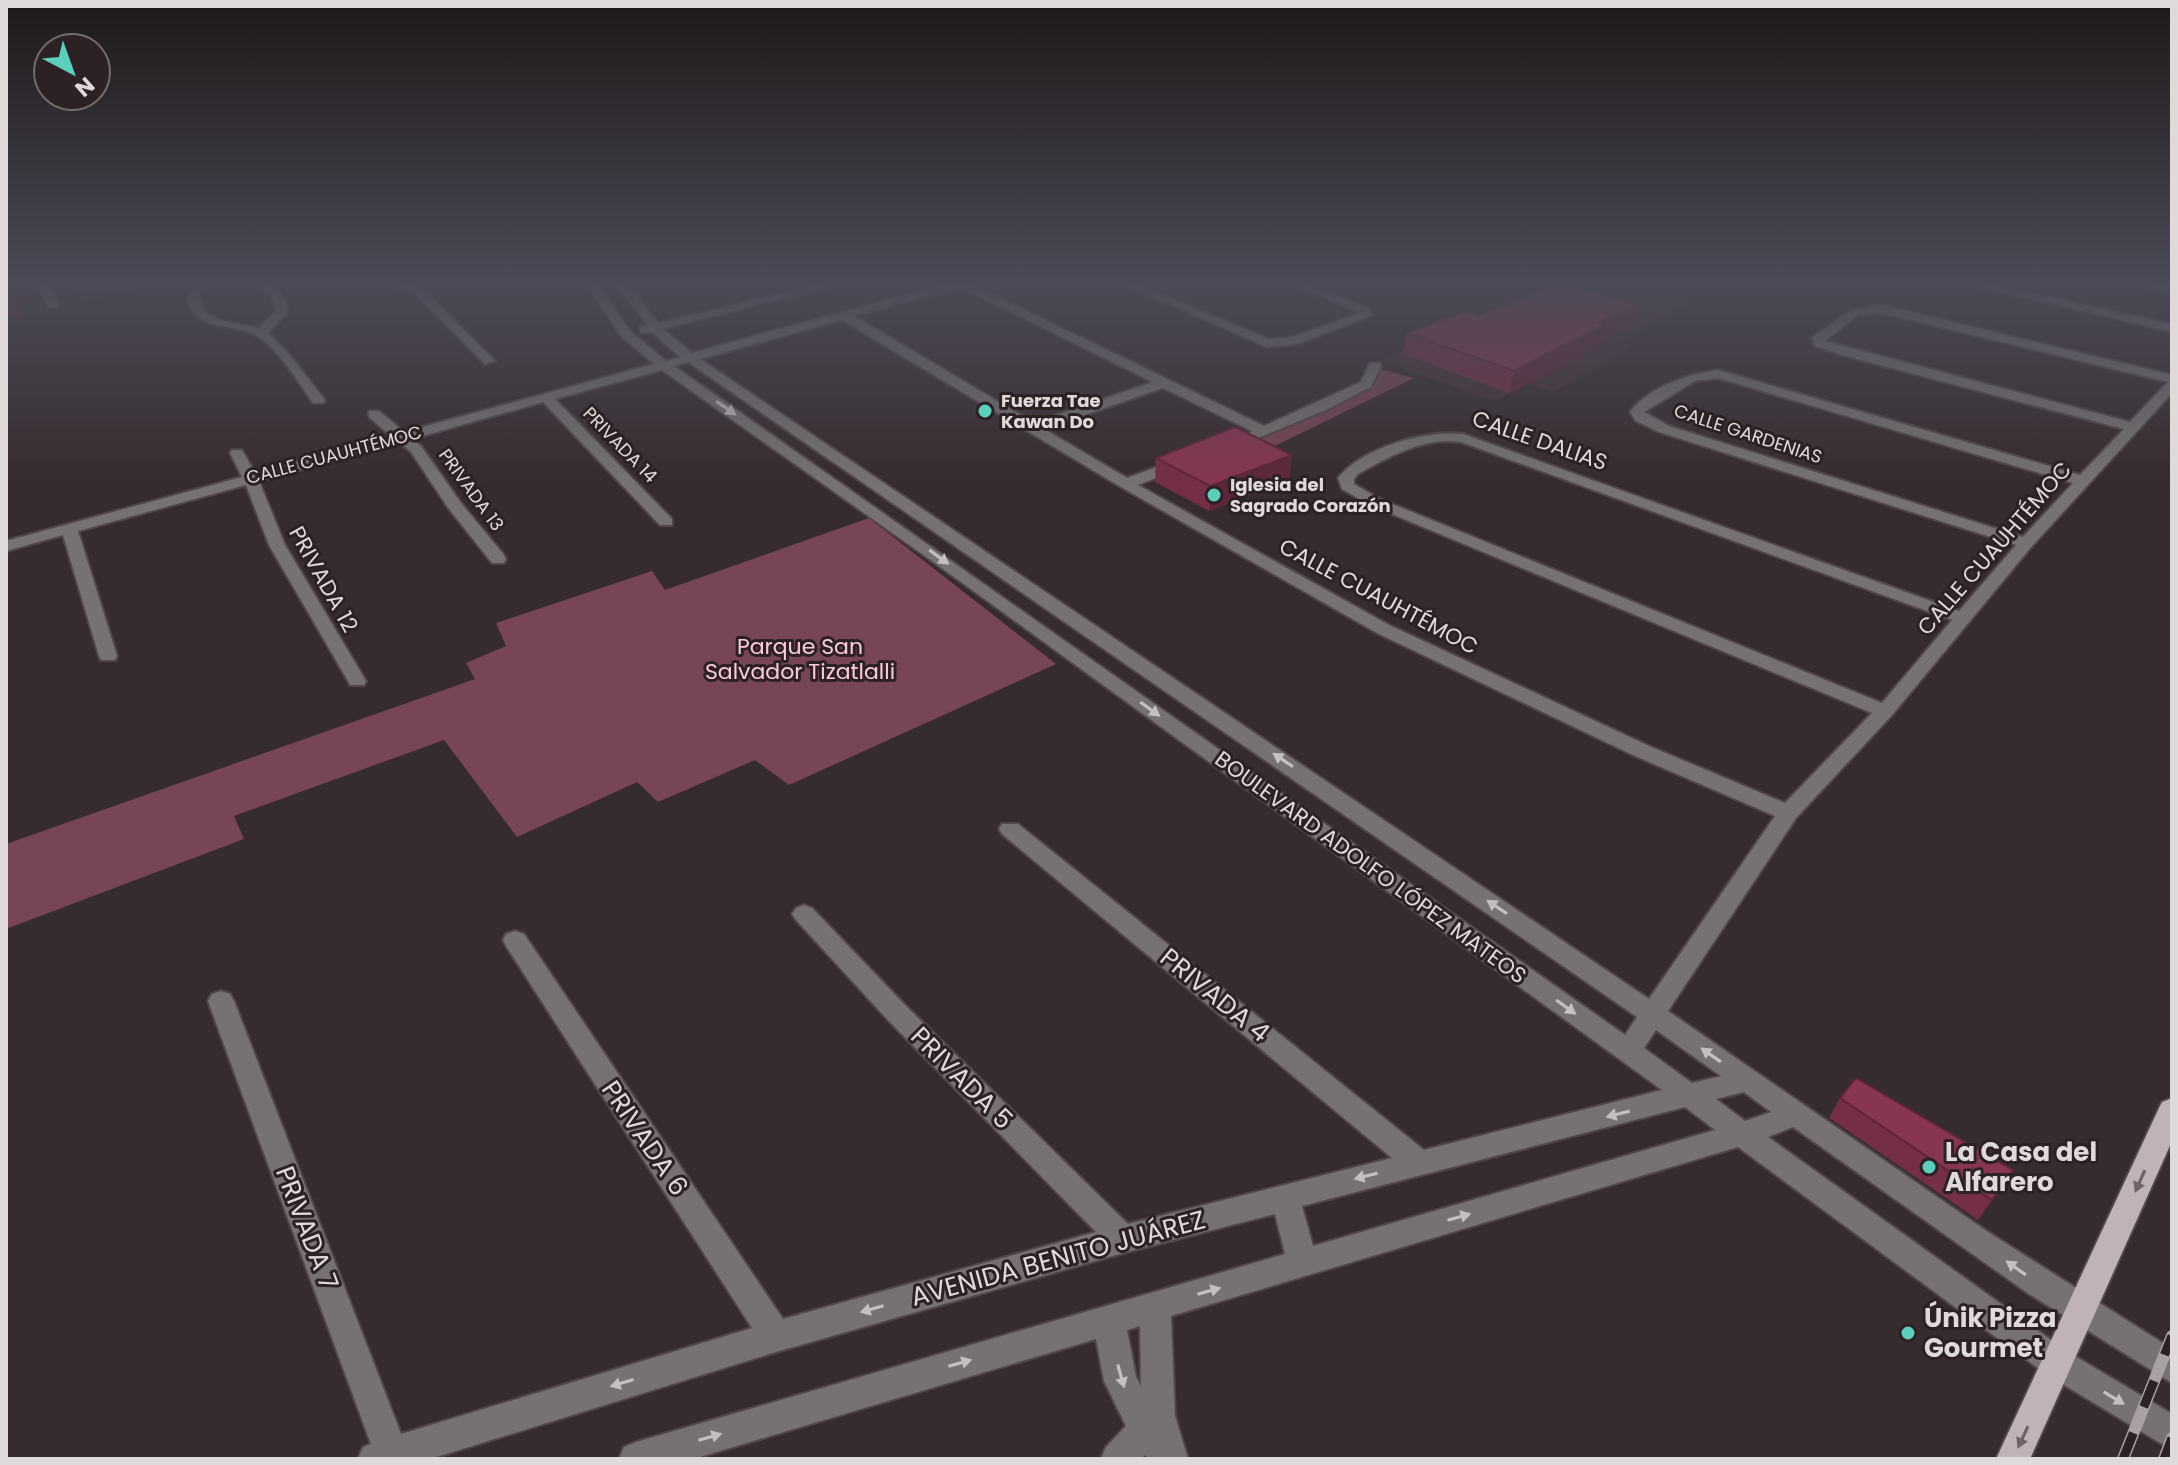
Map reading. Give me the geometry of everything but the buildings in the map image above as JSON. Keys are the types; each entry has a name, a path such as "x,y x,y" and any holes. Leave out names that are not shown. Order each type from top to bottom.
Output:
{"main road":[{"path":"2013,1459 2172,1110"}],"street":[{"path":"275,349 318,400"},
{"path":"479,349 489,361"},
{"name":"BOULEVARD ADOLFO LÓPEZ MATEOS","path":"644,349 1628,1051 2057,1363 2172,1433"},
{"name":"BOULEVARD ADOLFO LÓPEZ MATEOS","path":"678,349 1654,1015 2080,1312 2172,1367"},
{"name":"CALLE CUAUHTÉMOC","path":"6,546 714,349"},
{"name":"CALLE CUAUHTÉMOC","path":"901,349 1126,484 1383,629 1642,751 1788,813"},
{"path":"1097,349 1264,432"},
{"path":"1838,349 2132,427"},
{"path":"2042,349 2172,382"},
{"path":"1242,440 1366,384 1375,366"},
{"name":"CALLE GARDENIAS","path":"2026,543 1664,429 1641,418 1637,412 1691,378 1718,374 2084,481"},
{"name":"CALLE CUAUHTÉMOC","path":"1628,1051 1788,813 1885,711 2026,543 2172,382"},
{"path":"1033,428 1164,383"},
{"name":"PRIVADA 14","path":"545,397 666,522"},
{"name":"PRIVADA 13","path":"374,414 431,466 455,506 498,559"},
{"name":"CALLE DALIAS","path":"1885,711 1375,502 1347,486 1346,478 1353,471 1417,439 1433,435 1463,438 1962,618"},
{"name":"PRIVADA 12","path":"237,453 277,545 357,681"},
{"path":"1126,484 1191,459"},
{"path":"69,528 108,656"},
{"path":"984,590 1017,579"},
{"name":"PRIVADA 4","path":"1010,829 1419,1163"},
{"name":"PRIVADA 5","path":"804,914 896,1012 1123,1239"},
{"name":"PRIVADA 6","path":"515,940 776,1336"},
{"name":"PRIVADA 7","path":"221,1001 384,1457"},
{"name":"AVENIDA BENITO JUÁREZ","path":"384,1457 776,1336 1123,1239 1748,1080"},
{"path":"636,1459 1742,1134 1797,1114"},
{"path":"1285,1197 1303,1263"},
{"path":"1118,1459 1152,1422 1155,1306"},
{"path":"1109,1320 1120,1381 1152,1422 1170,1458"}],"shaded area":[{"path":"1407,349 1628,349 1553,392 1529,384 1499,399 1489,399 1384,362 1386,357"}],"green space":[{"path":"1380,369 1414,378 1258,454 1234,446 1351,397"},
{"name":"Parque San Salvador Tizatlalli","path":"869,518 1056,664 789,785 755,760 658,802 637,782 517,837 444,740 234,816 244,839 6,929 6,844 475,679 466,663 506,646 496,623 652,571 665,590"}],"railway":[{"path":"2123,1459 2172,1336"},
{"path":"2164,1459 2172,1438"}],"place":[{"name":"Fuerza Tae Kawan Do","path":"985,411"},
{"name":"Iglesia del Sagrado Corazón","path":"1214,495"},
{"name":"La Casa del Alfarero","path":"1929,1167"},
{"name":"Únik Pizza Gourmet","path":"1908,1333"}]}
